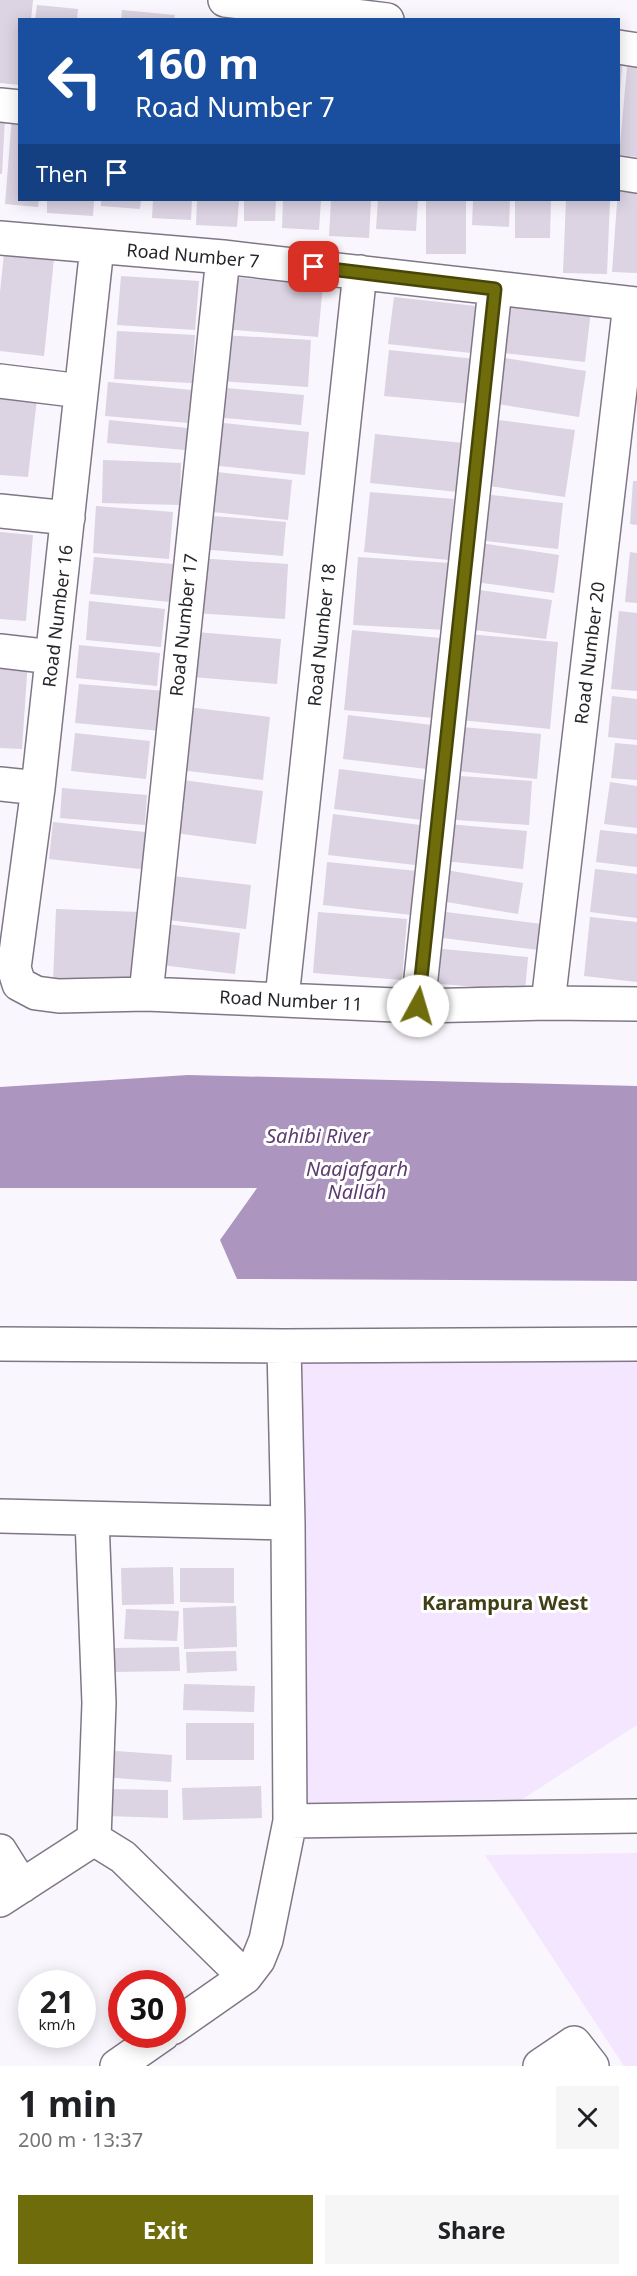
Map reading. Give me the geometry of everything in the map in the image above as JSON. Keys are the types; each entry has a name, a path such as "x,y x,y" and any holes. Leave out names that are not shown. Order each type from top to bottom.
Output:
{"street":[{"path":"225,0 371,18"},
{"path":"620,47 637,50"},
{"path":"0,105 18,107"},
{"path":"620,173 637,176"},
{"name":"Road Number 7","path":"0,238 223,257 634,304"},
{"name":"Road Number 16","path":"19,984 14,968 38,788 97,247"},
{"name":"Road Number 17","path":"146,994 223,257"},
{"name":"Road Number 18","path":"282,998 360,272"},
{"path":"418,1006 495,289"},
{"name":"Road Number 20","path":"548,1003 634,304"},
{"path":"0,381 81,391"},
{"path":"0,511 68,518"},
{"path":"0,651 52,657"},
{"path":"0,784 38,788"},
{"name":"Road Number 11","path":"19,984 36,993 59,996 146,994 282,998 418,1006 548,1003 637,1004"},
{"path":"0,1344 284,1346 637,1344"},
{"path":"186,2018 245,1977 258,1960 266,1940 290,1821 284,1346"},
{"path":"0,1516 288,1523"},
{"path":"92,1519 99,1703 94,1839"},
{"path":"290,1821 637,1816"},
{"path":"0,1851 11,1893 94,1839"},
{"path":"94,1839 123,1857 245,1977"},
{"path":"540,2066 574,2043 592,2066"},
{"path":"117,2066 143,2048"}],"shaded area":[{"path":"637,1327 637,1725 521,1800 305,1814 297,1330"},
{"path":"637,1853 637,2066 624,2066 485,1855"}],"water":[{"name":"Naajafgarh Nallah","path":"188,1075 637,1086 637,1281 237,1279 220,1240 257,1188 0,1188 0,1087"}],"building":[{"path":"0,0 33,0 31,18 18,18 18,85 0,83"},
{"path":"37,5 78,9 77,18 35,18"},
{"path":"122,10 175,15 174,18 121,18"},
{"path":"620,66 622,66 620,93"},
{"path":"627,67 637,68 637,157 620,155"},
{"path":"12,116 18,116 18,201 39,201 38,207 5,204"},
{"path":"0,118 5,118 2,174 0,174"},
{"path":"620,189 637,190 637,273 612,272"},
{"path":"47,201 94,201 93,216 47,213"},
{"path":"101,201 141,201 140,209 101,206"},
{"path":"153,201 192,201 191,220 152,218"},
{"path":"197,201 239,201 237,227 196,225"},
{"path":"244,201 276,201 275,221 244,221"},
{"path":"283,201 321,201 319,230 282,228"},
{"path":"331,201 371,201 369,238 329,236"},
{"path":"378,201 418,201 416,231 376,229"},
{"path":"426,201 466,201 466,254 426,254"},
{"path":"473,201 510,201 509,227 472,225"},
{"path":"515,201 551,201 550,238 515,238"},
{"path":"566,201 610,201 607,274 563,273"},
{"path":"4,254 54,259 44,356 0,351 0,292"},
{"path":"121,276 199,281 195,330 117,325"},
{"path":"229,277 323,285 318,337 224,329"},
{"path":"394,297 476,306 471,353 388,344"},
{"path":"509,301 591,310 585,362 503,353"},
{"path":"117,331 195,335 192,383 114,379"},
{"path":"222,335 311,340 308,387 219,381"},
{"path":"389,350 476,359 471,404 384,396"},
{"path":"505,358 586,371 579,417 497,404"},
{"path":"108,382 192,390 189,423 105,416"},
{"path":"0,386 38,390 28,477 0,475"},
{"path":"216,387 304,395 301,425 214,417"},
{"path":"491,419 575,430 565,497 482,485"},
{"path":"109,420 188,428 185,450 107,443"},
{"path":"214,422 309,432 305,475 210,465"},
{"path":"375,434 463,443 458,492 370,483"},
{"path":"103,460 181,463 180,505 102,503"},
{"path":"207,471 292,480 288,520 203,511"},
{"path":"633,481 637,481 637,525 630,524"},
{"path":"370,492 454,499 449,560 364,552"},
{"path":"482,494 563,503 558,549 477,540"},
{"path":"96,506 173,512 169,559 93,553"},
{"path":"201,515 286,522 283,556 199,549"},
{"path":"0,532 33,535 26,621 0,619"},
{"path":"474,542 559,555 554,593 468,581"},
{"path":"630,552 637,553 637,603 625,602"},
{"path":"94,557 173,564 170,602 90,594"},
{"path":"358,557 450,563 446,630 353,625"},
{"path":"197,558 288,564 285,619 194,613"},
{"path":"472,589 552,600 546,639 467,629"},
{"path":"89,601 165,609 161,647 86,640"},
{"path":"619,611 637,613 637,691 611,689"},
{"path":"352,630 441,638 434,718 344,710"},
{"path":"196,632 281,639 277,684 192,677"},
{"path":"468,634 558,642 550,729 460,720"},
{"path":"79,645 160,653 157,686 76,678"},
{"path":"0,658 28,660 22,749 0,748"},
{"path":"79,684 165,691 161,731 75,723"},
{"path":"612,696 637,699 637,740 608,737"},
{"path":"179,706 270,717 263,780 172,769"},
{"path":"348,715 432,725 427,769 343,759"},
{"path":"451,726 541,734 537,779 447,770"},
{"path":"75,733 150,741 146,779 71,771"},
{"path":"615,743 637,745 637,780 611,778"},
{"path":"339,769 427,780 422,820 334,809"},
{"path":"445,775 532,781 529,825 442,819"},
{"path":"176,779 263,791 256,844 168,832"},
{"path":"610,782 637,786 637,828 604,824"},
{"path":"62,788 147,795 145,825 60,818"},
{"path":"333,814 420,825 415,865 328,855"},
{"path":"53,822 154,833 149,870 49,859"},
{"path":"448,824 527,831 523,869 444,861"},
{"path":"600,830 637,834 637,867 596,862"},
{"path":"327,862 417,871 412,915 323,905"},
{"path":"440,869 523,883 518,914 435,900"},
{"path":"595,869 637,874 637,918 590,912"},
{"path":"164,875 251,885 246,929 159,919"},
{"path":"56,909 140,912 137,985 53,982"},
{"path":"438,911 542,924 539,950 435,937"},
{"path":"318,912 407,919 402,980 313,973"},
{"path":"590,917 637,922 637,982 584,976"},
{"path":"158,923 240,933 235,974 153,964"},
{"path":"432,948 528,957 525,991 429,983"},
{"path":"173,1567 174,1604 122,1605 121,1568"},
{"path":"180,1568 234,1568 234,1603 180,1602"},
{"path":"236,1606 237,1647 184,1649 183,1608"},
{"path":"126,1609 179,1611 177,1641 124,1639"},
{"path":"179,1647 180,1671 112,1672 112,1648"},
{"path":"236,1651 237,1671 187,1673 186,1652"},
{"path":"184,1684 255,1686 254,1712 183,1710"},
{"path":"186,1723 254,1723 254,1760 186,1760"},
{"path":"103,1750 172,1755 171,1782 101,1777"},
{"path":"261,1786 262,1818 183,1820 182,1788"},
{"path":"107,1789 168,1790 168,1818 106,1816"}],"district":[{"name":"Karampura West","path":"505,1602"}],"route":[{"path":"314,267 495,289 418,1006"}],"water label":[{"name":"Sahibi River","path":"318,1135"}]}
